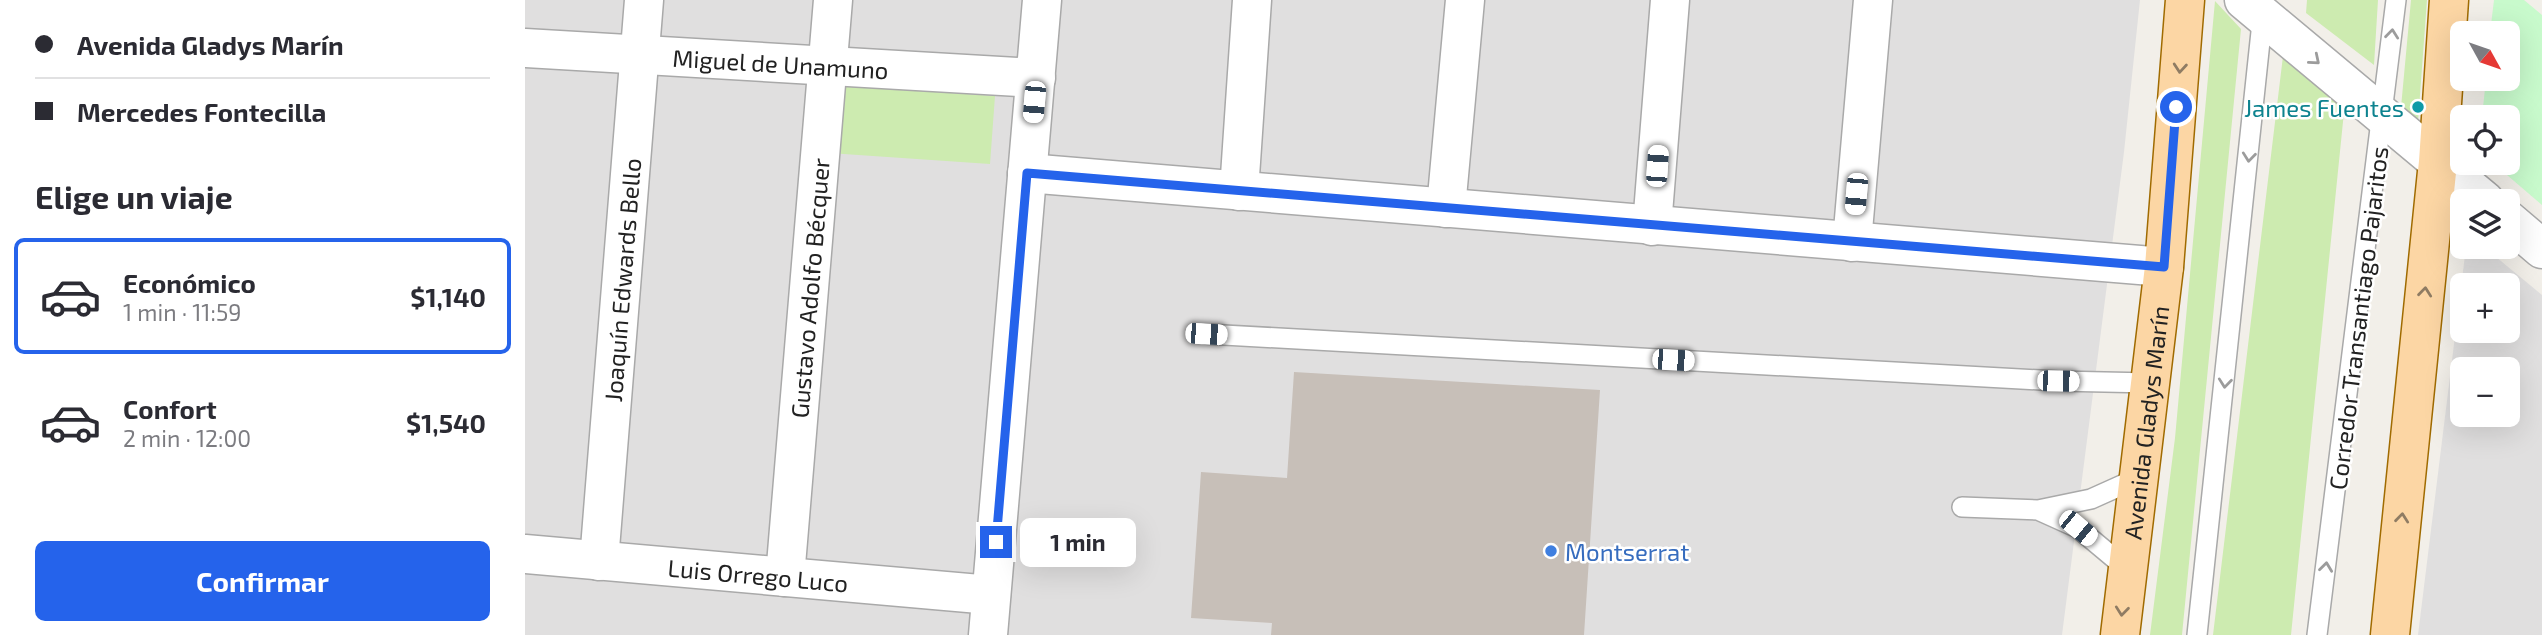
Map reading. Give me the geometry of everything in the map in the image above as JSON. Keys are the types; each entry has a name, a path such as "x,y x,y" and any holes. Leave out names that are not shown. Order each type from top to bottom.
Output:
{"main road":[{"name":"Avenida Gladys Marín","path":"2120,635 2164,267 2185,0"},
{"path":"2391,635 2438,162 2449,0"}],"street":[{"name":"Joaquín Edwards Bello","path":"599,561 644,0"},
{"name":"Gustavo Adolfo Bécquer","path":"785,577 833,0"},
{"path":"988,635 1042,0"},
{"path":"1239,191 1252,0"},
{"path":"1446,208 1465,0"},
{"path":"1652,226 1670,0"},
{"path":"1852,242 1873,0"},
{"path":"2257,5 2471,189"},
{"name":"Miguel de Unamuno","path":"525,48 1036,78"},
{"path":"1027,173 2164,267"},
{"path":"2520,230 2542,249"},
{"name":"Luis Orrego Luco","path":"525,554 991,595"}],"lane":[{"name":"Corredor Transantiago Pajaritos","path":"2317,635 2396,0"},
{"path":"2197,635 2257,5"},
{"path":"1206,334 2058,381 2151,383"},
{"path":"1962,507 2038,510 2091,499 2140,477"},
{"path":"2038,510 2078,528 2127,569"}],"shaded area":[{"path":"525,0 2140,0 2124,152 2062,635 525,635"},
{"path":"2465,259 2498,259 2515,273 2463,273"},
{"path":"2520,277 2542,295 2542,635 2418,635 2450,376 2450,427 2520,427 2520,357 2452,357 2454,343 2520,343"}],"green space":[{"path":"2307,0 2378,0 2374,65 2306,13"},
{"path":"2411,0 2427,0 2418,122 2400,118"},
{"path":"2494,0 2524,0 2542,15 2542,205 2507,175 2520,175 2520,105 2483,105 2485,91 2520,91 2520,21 2491,21"},
{"path":"2215,1 2241,29 2182,635 2150,635 2175,438"},
{"path":"2283,56 2345,102 2291,635 2213,635"},
{"path":"834,85 995,96 990,164 829,153"}],"building":[{"path":"1294,372 1600,390 1584,635 1271,635 1272,623 1191,618 1201,472 1287,478"}],"place":[{"name":"James Fuentes","path":"2418,107"},
{"name":"Montserrat","path":"1551,551"}],"route":[{"path":"996,542 1027,173 2164,267 2176,107"}]}
